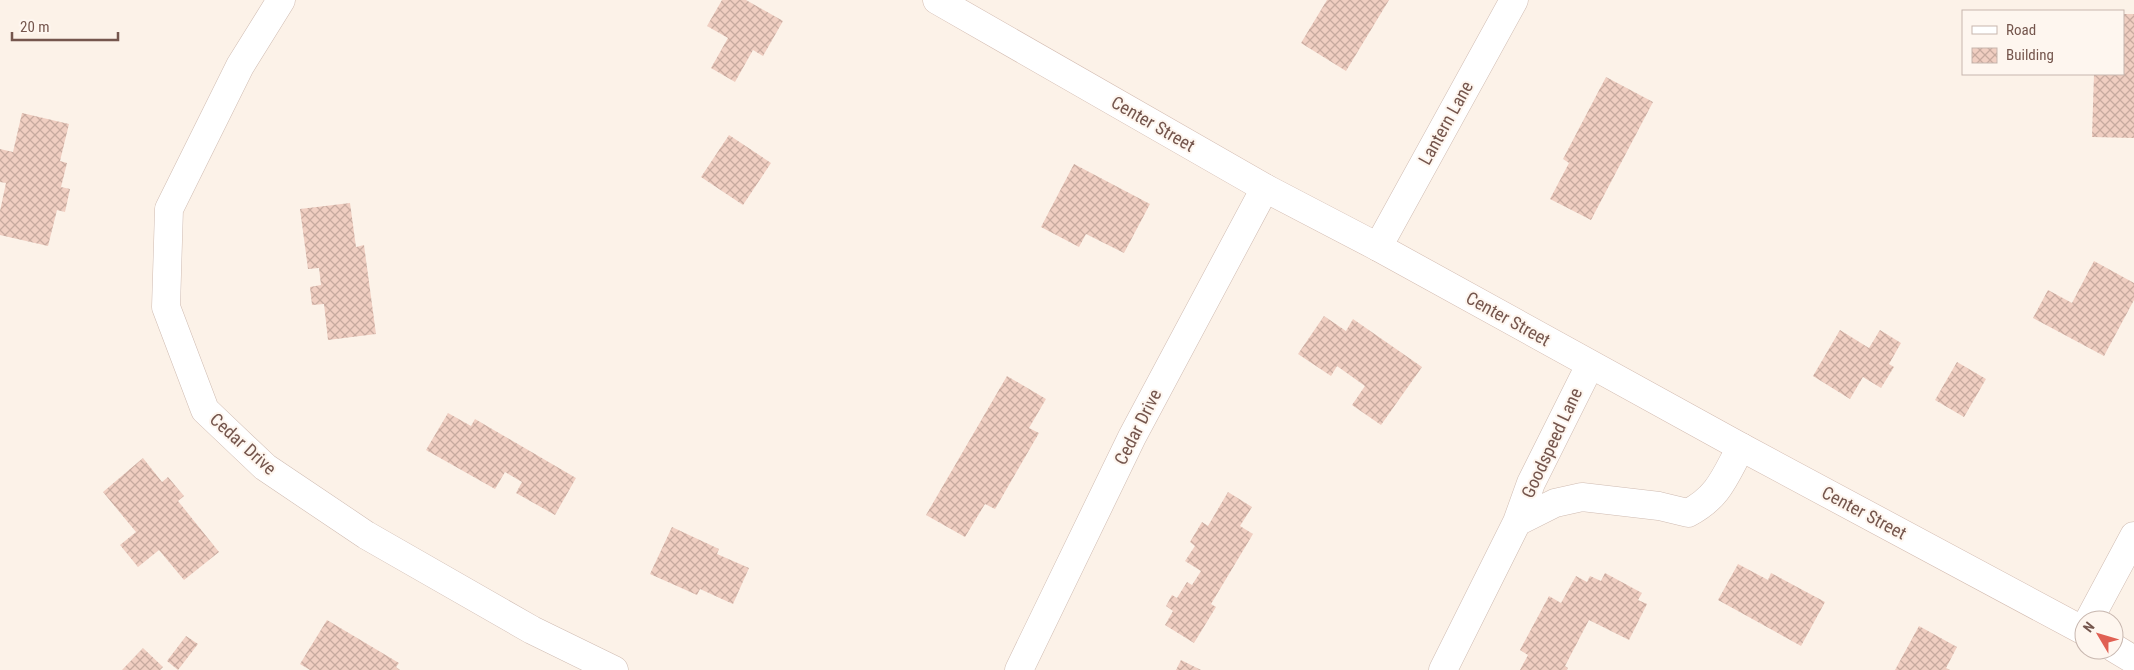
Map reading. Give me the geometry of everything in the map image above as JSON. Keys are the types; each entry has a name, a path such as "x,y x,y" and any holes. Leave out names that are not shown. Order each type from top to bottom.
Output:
{"street":[{"name":"Cedar Drive","path":"281,0 240,66 169,209 166,307 205,410 265,467 366,535 532,630 614,670"},
{"name":"Center Street","path":"937,0 1266,188 1378,246 1590,365 2074,625"},
{"name":"Lantern Lane","path":"1378,246 1514,0"},
{"name":"Cedar Drive","path":"1019,670 1132,437 1266,188"},
{"name":"Goodspeed Lane","path":"1443,670 1517,522 1531,483 1590,365"},
{"name":"Goodspeed Lane","path":"1517,522 1555,503 1582,497 1659,506 1688,513 1704,505 1716,493 1741,447"},
{"path":"2095,610 2134,536"}],"building":[{"path":"722,0 746,0 783,21 763,56 753,50 735,82 711,68 728,38 707,26"},
{"path":"1327,0 1389,0 1346,71 1301,43"},
{"path":"2124,14 2134,14 2134,138 2092,137 2094,75 2124,75"},
{"path":"1606,77 1653,102 1591,220 1550,199 1569,163 1563,159"},
{"path":"22,113 69,124 60,161 67,163 61,187 70,189 65,212 57,210 48,246 0,235 0,211 6,183 0,182 0,149 13,152"},
{"path":"729,135 771,163 743,205 701,177"},
{"path":"1074,164 1150,204 1124,253 1086,234 1079,247 1041,227"},
{"path":"350,203 356,247 364,245 376,334 328,340 324,304 312,305 310,287 321,285 319,268 308,269 300,209"},
{"path":"2094,261 2134,283 2134,300 2104,356 2033,318 2048,290 2072,303"},
{"path":"1324,316 1346,331 1353,319 1422,367 1381,425 1352,405 1365,386 1337,366 1331,376 1298,354"},
{"path":"1840,330 1869,348 1880,330 1901,343 1889,364 1894,367 1881,388 1863,377 1850,399 1813,376"},
{"path":"1957,362 1986,379 1964,417 1935,400"},
{"path":"1007,376 1046,399 1029,428 1039,433 995,509 985,504 965,537 926,515"},
{"path":"448,413 471,426 475,419 576,478 555,515 516,493 522,482 505,472 495,489 426,450"},
{"path":"143,458 162,482 168,477 184,496 178,501 219,552 184,580 159,550 138,567 120,545 136,532 103,492"},
{"path":"1228,492 1252,507 1240,526 1253,534 1211,604 1216,607 1194,643 1165,625 1173,611 1166,606 1172,595 1177,598 1187,582 1192,585 1201,571 1185,561 1195,546 1190,542 1202,522 1208,526"},
{"path":"672,527 719,549 717,554 749,568 733,604 700,589 697,595 650,574"},
{"path":"1738,564 1768,580 1771,573 1825,602 1801,646 1718,600"},
{"path":"1605,573 1642,593 1638,600 1647,604 1629,640 1589,620 1565,666 1568,668 1567,670 1520,670 1528,655 1520,650 1549,596 1561,603 1576,576 1587,582 1590,576 1601,581"},
{"path":"327,620 399,663 396,667 400,670 310,670 300,664"},
{"path":"1919,626 1957,647 1946,668 1950,670 1895,670"},
{"path":"186,636 198,644 178,670 167,661"},
{"path":"143,648 163,667 160,670 122,670"},
{"path":"1181,660 1201,670 1176,670"}]}
